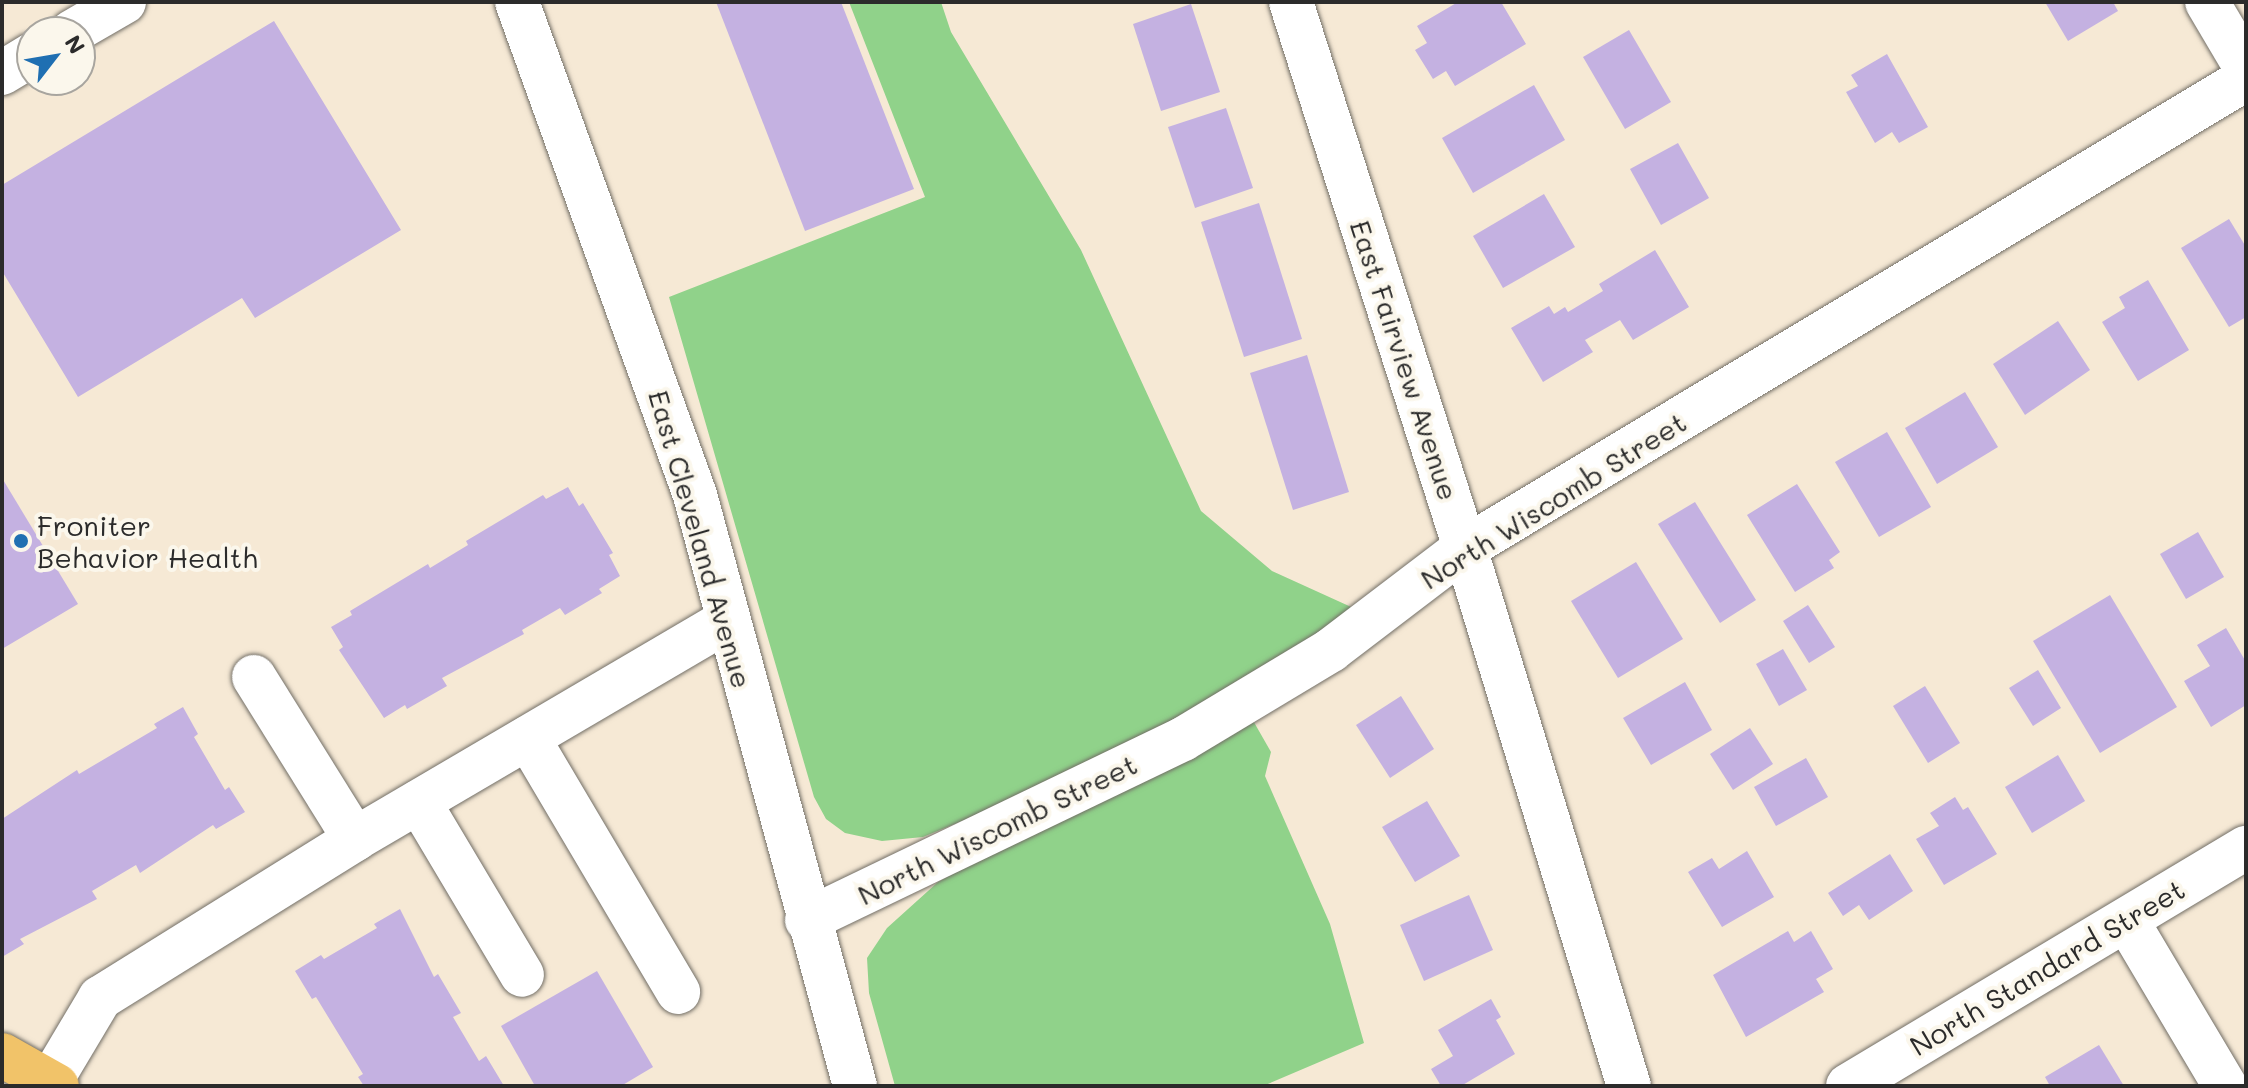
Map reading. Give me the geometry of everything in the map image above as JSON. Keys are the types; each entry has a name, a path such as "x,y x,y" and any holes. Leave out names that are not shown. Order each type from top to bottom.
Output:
{"main road":[{"path":"2,1055 54,1084"}],"street":[{"path":"96,18 124,2"},
{"name":"East Cleveland Avenue","path":"517,2 695,495 807,920 855,1086"},
{"name":"East Fairview Avenue","path":"1291,2 1465,548 1629,1086"},
{"path":"2207,2 2246,68"},
{"name":"North Wiscomb Street","path":"807,920 1183,739 1331,650 1465,548 2246,79"},
{"path":"54,1084 100,998 355,839 728,620"},
{"path":"254,677 355,839"},
{"path":"528,738 678,992"},
{"path":"419,802 522,975"},
{"name":"North Standard Street","path":"1848,1086 2246,848"},
{"path":"2127,921 2225,1086"}],"green space":[{"path":"849,2 941,2 951,32 1081,250 1201,511 1272,571 1360,611 1128,753 923,837 882,841 845,833 826,819 814,797 669,297 925,197"},
{"path":"1247,710 1271,752 1265,776 1330,924 1364,1043 1263,1086 895,1086 869,993 867,958 887,928 938,882"}],"building":[{"path":"716,2 841,2 914,189 805,231"},
{"path":"1458,2 1501,2 1526,44 1455,86 1446,71 1433,79 1415,50 1427,43 1417,26"},
{"path":"2045,2 2113,2 2118,11 2068,41"},
{"path":"1191,4 1220,92 1161,111 1133,24"},
{"path":"274,21 401,230 255,318 242,298 78,397 2,271 2,185"},
{"path":"1629,30 1671,102 1625,129 1583,57"},
{"path":"1887,54 1928,127 1899,143 1892,132 1875,143 1846,92 1858,86 1851,75"},
{"path":"1534,85 1565,140 1473,193 1442,138"},
{"path":"1226,108 1253,188 1195,208 1168,127"},
{"path":"1678,143 1709,198 1661,225 1630,169"},
{"path":"1544,194 1575,247 1503,288 1473,236"},
{"path":"1259,203 1302,339 1244,357 1201,222"},
{"path":"2229,219 2246,247 2246,317 2229,327 2181,248"},
{"path":"1655,250 1689,307 1633,340 1620,320 1585,340 1593,352 1543,382 1511,328 1549,306 1554,314 1565,307 1568,312 1603,291 1599,284"},
{"path":"2148,280 2189,350 2138,381 2102,322 2125,308 2119,297"},
{"path":"2058,321 2090,370 2025,415 1993,364"},
{"path":"1307,355 1349,492 1293,510 1250,373"},
{"path":"1965,392 1998,447 1937,484 1905,428"},
{"path":"1887,432 1931,507 1879,537 1835,462"},
{"name":"Froniter Behavior Health","path":"2,478 78,604 2,649"},
{"path":"1797,484 1840,552 1829,560 1834,568 1795,592 1747,515"},
{"path":"568,487 579,506 583,503 613,553 609,555 620,576 599,589 602,593 565,615 560,608 522,630 524,634 442,678 447,686 384,718 339,650 343,647 331,627 352,615 350,611 428,564 430,568 468,545 466,541 543,495 546,499"},
{"path":"1695,502 1756,600 1720,623 1658,524"},
{"path":"2198,532 2224,577 2186,599 2160,554"},
{"path":"1636,562 1683,639 1618,678 1571,601"},
{"path":"2110,595 2177,707 2100,753 2033,641"},
{"path":"1808,605 1835,647 1809,663 1783,621"},
{"path":"2226,628 2246,662 2246,705 2211,727 2184,681 2210,666 2197,645"},
{"path":"1783,649 1807,690 1779,706 1756,664"},
{"path":"2038,670 2061,708 2033,726 2009,688"},
{"path":"1685,682 1712,730 1651,765 1623,718"},
{"path":"1925,686 1960,743 1928,763 1893,706"},
{"path":"1401,696 1434,749 1390,778 1356,725"},
{"path":"183,707 198,734 194,737 225,790 229,787 245,812 216,829 213,825 140,873 136,865 92,891 97,899 20,939 24,944 2,957 2,819 77,770 79,774 157,728 154,724"},
{"path":"1750,728 1773,764 1733,790 1710,754"},
{"path":"2058,755 2085,801 2032,833 2005,787"},
{"path":"1806,758 1828,797 1776,826 1754,787"},
{"path":"1955,797 1963,810 1968,807 1997,854 1944,885 1916,839 1939,826 1930,813"},
{"path":"1427,801 1460,856 1415,882 1382,827"},
{"path":"1747,851 1774,897 1722,927 1688,872 1712,858 1719,869"},
{"path":"1890,854 1913,891 1869,920 1859,905 1843,916 1828,893"},
{"path":"1469,895 1493,950 1424,981 1400,925"},
{"path":"400,909 434,977 438,974 461,1013 453,1017 479,1061 486,1056 504,1086 364,1086 358,1077 363,1074 316,997 312,999 295,971 321,955 324,959 377,928 374,924"},
{"path":"1788,931 1794,942 1811,931 1833,969 1816,979 1824,992 1746,1037 1713,975"},
{"path":"597,971 653,1067 621,1086 535,1086 501,1026"},
{"path":"1491,999 1501,1017 1496,1020 1515,1054 1461,1086 1441,1086 1431,1069 1453,1056 1438,1030"},
{"path":"2099,1045 2124,1086 2050,1086 2045,1077"}],"place":[{"name":"Froniter Behavior Health","path":"21,541"}]}
